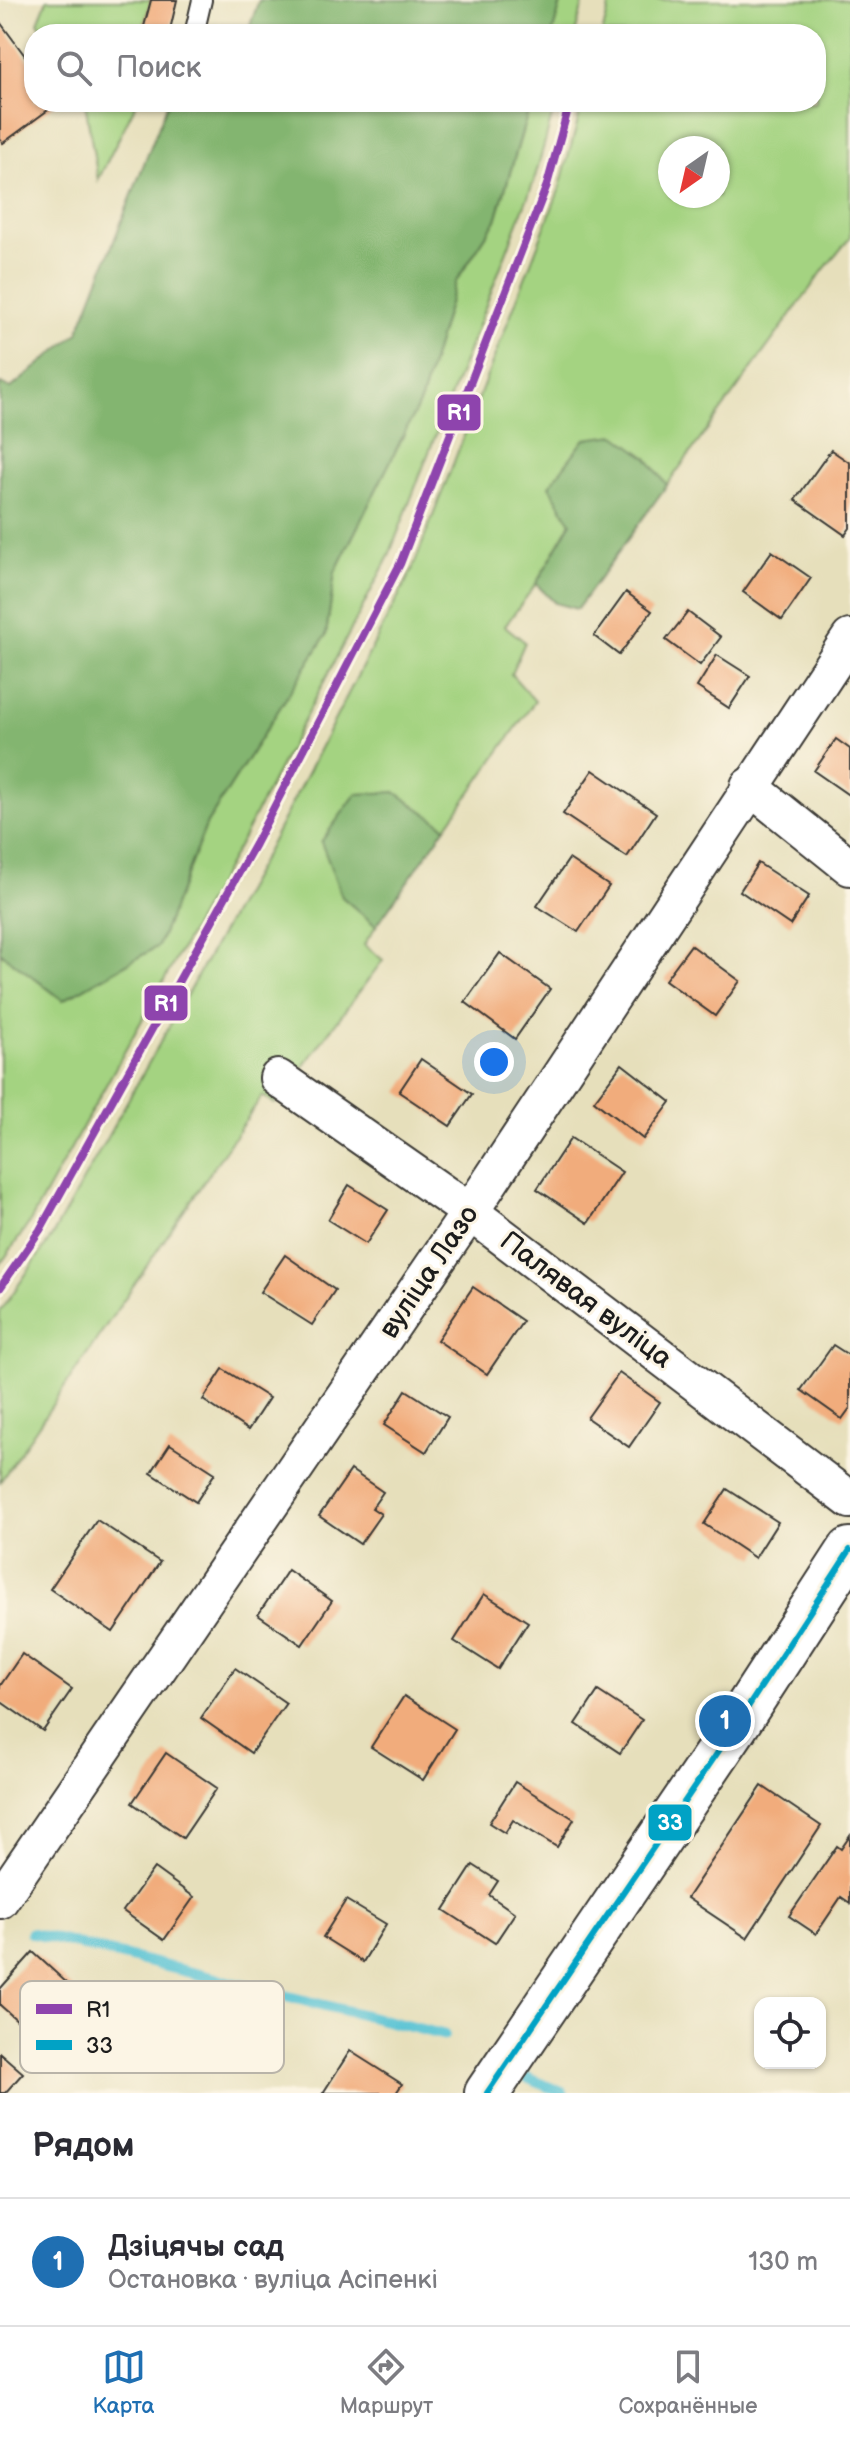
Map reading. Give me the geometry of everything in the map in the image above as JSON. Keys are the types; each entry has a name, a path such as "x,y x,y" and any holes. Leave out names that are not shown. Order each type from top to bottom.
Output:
{"street":[{"name":"вуліца Лазо","path":"0,1900 470,1212 749,786 850,638"},
{"path":"749,786 850,867"},
{"name":"Палявая вуліца","path":"278,1078 470,1212 850,1500"},
{"path":"487,2093 735,1727 850,1550"}],"lane":[{"path":"196,24 202,0"}],"green space":[{"path":"47,0 151,0 145,24 38,22"},
{"path":"259,0 562,0 555,24 251,24"},
{"path":"562,0 584,0 578,24 555,24"},
{"path":"611,0 850,0 850,238 667,485 646,457 585,439 550,486 571,523 536,584 505,626 525,642 511,674 535,701 446,827 395,792 342,897 376,926 364,945 383,960 275,1104 262,1096 0,1482 0,1312 52,1236 267,851 412,570 559,190 580,112 826,112 826,24 605,24"},
{"path":"87,112 132,112 98,180"},
{"path":"164,112 528,112 496,220 455,283 421,400 335,572 326,635 207,823 158,946 63,1000 0,952 0,384 11,388 78,333"},
{"path":"528,112 553,112 534,181 388,558 243,838 30,1222 0,1265 0,952 63,1000 158,946 207,823 326,635 335,572 421,400 455,283 496,220"},
{"path":"616,435 646,457 667,485 577,609 555,603 536,584 571,523 549,486 585,439"},
{"path":"395,792 446,827 376,926 342,897 321,842 356,794"}],"building":[{"path":"151,0 177,0 171,24 145,24"},
{"path":"0,22 24,54 24,112 45,112 3,143 0,139"},
{"path":"831,450 850,463 850,528 845,535 795,500"},
{"path":"772,551 811,578 782,620 743,592"},
{"path":"626,592 652,611 619,655 594,636"},
{"path":"688,612 721,637 700,665 666,640"},
{"path":"717,655 750,676 729,708 697,687"},
{"path":"836,739 850,749 850,796 814,771"},
{"path":"593,770 656,813 627,857 563,814"},
{"path":"569,859 609,886 578,932 537,906"},
{"path":"758,863 809,896 790,925 740,891"},
{"path":"691,945 740,981 715,1016 665,980"},
{"path":"500,953 550,989 515,1039 465,1002"},
{"path":"421,1059 472,1094 450,1126 399,1092"},
{"path":"622,1064 671,1102 643,1139 594,1101"},
{"path":"571,1138 622,1172 588,1223 537,1189"},
{"path":"349,1185 388,1210 366,1244 328,1220"},
{"path":"285,1255 335,1290 312,1325 260,1292"},
{"path":"473,1287 523,1321 487,1374 437,1340"},
{"path":"833,1345 850,1356 850,1408 842,1419 801,1390"},
{"path":"223,1369 269,1398 248,1430 203,1400"},
{"path":"619,1373 660,1402 629,1447 587,1418"},
{"path":"406,1390 448,1417 426,1452 384,1425"},
{"path":"170,1444 215,1473 196,1502 151,1473"},
{"path":"351,1470 383,1492 372,1508 381,1514 360,1544 319,1516"},
{"path":"727,1489 778,1522 755,1558 704,1524"},
{"path":"97,1520 160,1562 113,1632 50,1589"},
{"path":"288,1570 332,1601 302,1645 258,1615"},
{"path":"484,1594 528,1622 498,1669 454,1641"},
{"path":"22,1654 72,1689 43,1731 0,1701 0,1686"},
{"path":"235,1668 286,1703 251,1753 201,1718"},
{"path":"598,1691 642,1720 620,1753 576,1724"},
{"path":"404,1696 455,1729 423,1780 371,1747"},
{"path":"166,1753 217,1788 183,1838 132,1803"},
{"path":"515,1782 574,1819 557,1847 513,1820 505,1833 489,1823"},
{"path":"762,1786 821,1826 747,1938 687,1898"},
{"path":"850,1836 850,1903 841,1897 816,1934 789,1916 837,1846 841,1849"},
{"path":"473,1865 498,1881 489,1895 515,1913 495,1943 444,1910"},
{"path":"154,1868 194,1897 164,1940 123,1911"},
{"path":"346,1900 386,1924 363,1962 323,1937"},
{"path":"33,1952 65,1981 20,1981 20,2023 0,2005 0,1989"},
{"path":"350,2051 402,2084 396,2093 323,2093"},
{"path":"0,2053 23,2073 5,2093 0,2093"}],"waterway":[{"path":"31,1933 225,1981"},
{"path":"284,1995 444,2035"},
{"path":"512,2071 563,2093"}],"transit line":[{"name":"R1","path":"0,1288 40,1230 255,844 400,564 547,185 567,112"},
{"name":"33","path":"487,2093 735,1727 850,1550"}],"place":[{"name":"Дзіцячы сад","path":"725,1721"}]}
